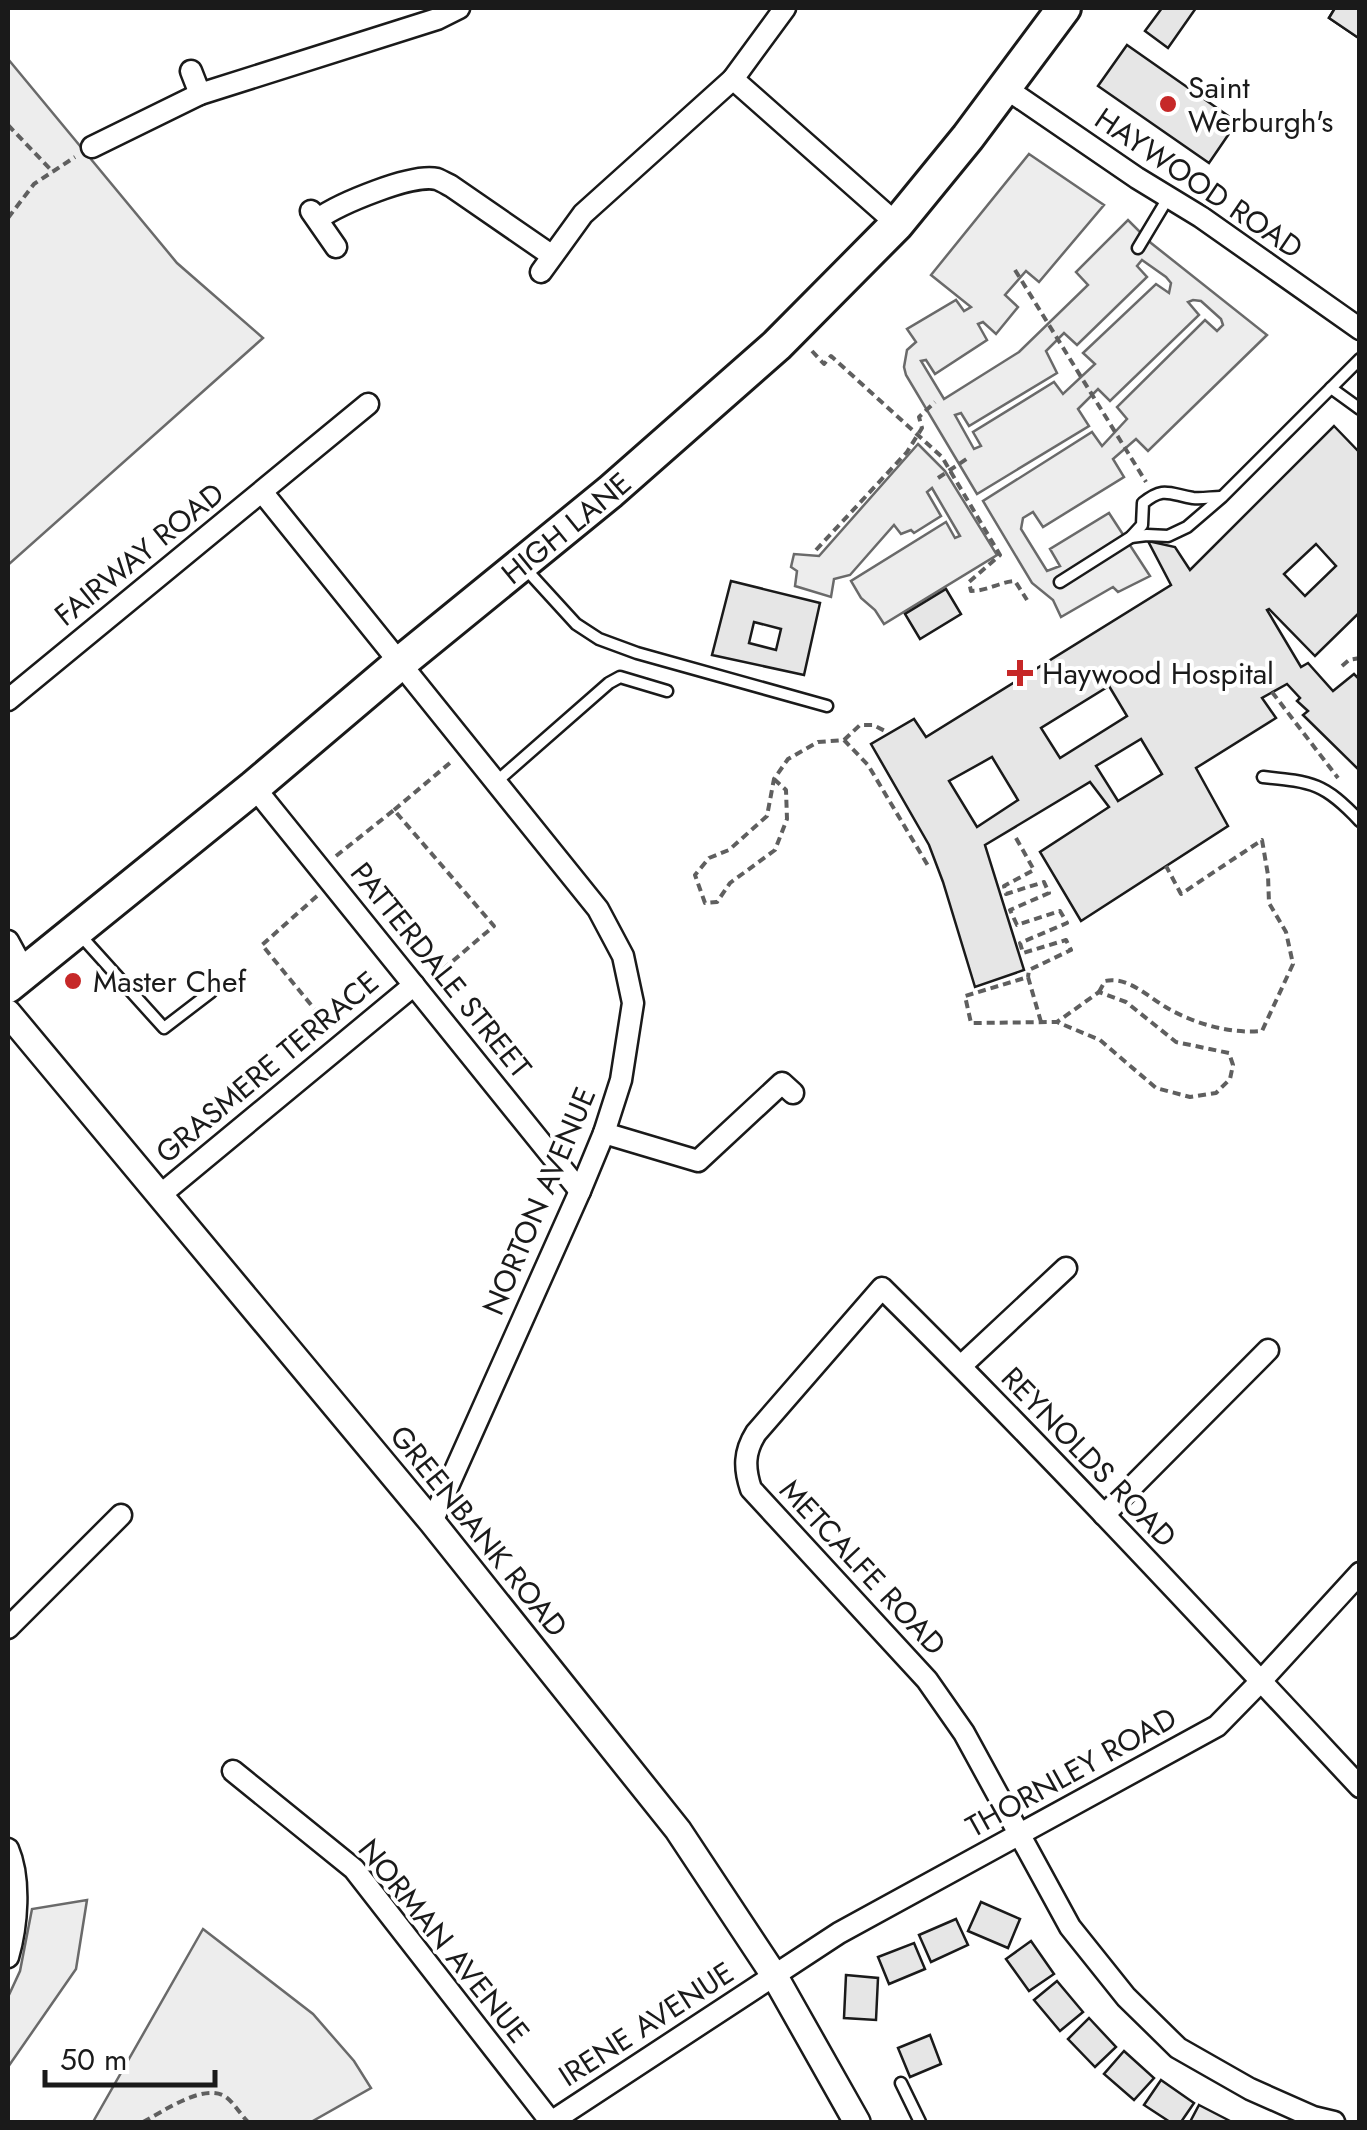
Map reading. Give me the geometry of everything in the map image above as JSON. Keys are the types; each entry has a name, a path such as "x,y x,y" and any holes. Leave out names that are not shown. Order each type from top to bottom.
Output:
{"main road":[{"name":"HIGH LANE","path":"17,980 610,492 791,331 897,224 1064,8"}],"street":[{"path":"92,147 200,94 437,19 460,8"},
{"path":"336,247 314,215 411,180 438,179 546,264 583,214 732,79 786,8"},
{"path":"191,71 200,94"},
{"path":"732,79 897,224"},
{"name":"HAYWOOD ROAD","path":"1004,87 1201,217 1360,329"},
{"name":"FAIRWAY ROAD","path":"8,700 368,404"},
{"name":"NORTON AVENUE","path":"263,493 598,909 623,956 633,1003 621,1080 604,1133 432,1522"},
{"name":"PATTERDALE STREET","path":"254,787 580,1191"},
{"path":"8,941 17,980"},
{"name":"GRASMERE TERRACE","path":"159,1196 416,987"},
{"name":"GREENBANK ROAD","path":"8,1013 432,1522 678,1830 774,1975 857,2122"},
{"path":"604,1133 698,1161 782,1082 794,1093"},
{"path":"961,1366 1066,1268"},
{"name":"REYNOLDS ROAD","path":"871,1300 882,1288 961,1366 1360,1787"},
{"name":"METCALFE ROAD","path":"871,1300 756,1433 745,1460 747,1476 762,1503 927,1680 964,1733 1021,1834"},
{"path":"1104,1515 1268,1350"},
{"path":"8,1628 121,1515"},
{"name":"THORNLEY ROAD","path":"774,1975 839,1933 1216,1726 1360,1573"},
{"name":"NORMAN AVENUE","path":"233,1771 354,1869 551,2122"},
{"path":"1021,1834 1070,1926 1126,1997 1178,2048 1312,2120 1334,2122"},
{"path":"8,1849 16,1906 8,1957"},
{"name":"IRENE AVENUE","path":"551,2122 774,1975"}],"lane":[{"path":"1138,248 1168,197"},
{"path":"1131,537 1177,534 1222,497 1360,359"},
{"path":"1331,388 1360,409"},
{"path":"1060,582 1131,537 1142,526 1143,503 1154,495 1162,491 1193,498 1222,497"},
{"path":"522,564 576,624 599,639 828,706"},
{"path":"496,782 620,676 667,691"},
{"path":"1263,777 1322,787 1340,799 1360,821"},
{"path":"78,931 164,1028 211,992"},
{"path":"901,2084 920,2122"}],"path":[{"path":"8,125 53,172"},
{"path":"8,218 34,184 92,147"},
{"path":"1014,270 1154,495"},
{"path":"791,331 824,364 831,356 942,457 1000,555 969,582 971,591 1016,580 1026,600"},
{"path":"816,550 906,452 922,428 919,417 935,402"},
{"path":"938,478 968,458"},
{"path":"1342,666 1360,658"},
{"path":"1272,692 1349,792 1340,799"},
{"path":"774,778 786,790 787,818 775,850 730,883 717,902 704,902 695,875 710,858 729,850 767,816 774,778 788,758 818,742 844,740 860,725 873,725 886,732"},
{"path":"844,740 868,766 930,869"},
{"path":"343,1044 262,946 394,810 468,748"},
{"path":"394,810 494,926 416,987"},
{"path":"1016,838 1034,870 1004,886 1006,894 1044,882 1049,893 1010,910 1017,925 1060,911 1067,922 1020,943 1022,952 1066,940 1071,950 1029,970 1041,1022"},
{"path":"1057,1022 1099,992 1105,981 1117,978 1192,1020 1244,1033 1262,1031 1294,964 1286,932 1269,902 1262,840 1181,894 1166,866"},
{"path":"1028,977 966,996 972,1023 1057,1022 1100,1040 1156,1088 1190,1097 1216,1093 1230,1079 1233,1065 1228,1054 1176,1042 1126,1002 1099,992"},
{"path":"143,2122 210,2092 225,2096 248,2122"}],"shaded area":[{"path":"8,59 177,263 263,338 8,565"},
{"name":"Haywood Hospital","path":"1029,154 1104,205 1039,282 1026,271 1005,295 1018,307 996,334 983,322 978,324 987,340 935,374 926,360 921,361 944,399 1019,352 1088,285 1076,272 1128,220 1151,243 1267,335 1148,451 1136,439 1113,459 1124,477 1043,527 1033,512 1023,518 1021,529 1047,571 1060,566 1050,549 1109,513 1150,576 1118,592 1113,587 1061,617 1053,600 1032,583 983,501 1092,432 1102,446 1127,419 1117,407 1205,320 1217,331 1223,325 1221,319 1201,301 1188,302 1199,315 1110,401 1098,389 1078,409 1089,426 977,494 904,367 907,350 916,342 907,329 956,300 964,311 971,307 931,275","holes":["1142,260 1171,283 1169,293 1156,284 1083,353 1095,364 1063,394 1054,382 973,432 981,446 974,449 955,415 961,413 969,426 1057,373 1046,351 1064,333 1077,345 1147,277 1137,266"]},
{"path":"918,444 945,471 997,555 884,624 851,581 946,522 955,538 960,536 932,488 927,492 941,516 914,533 911,530 901,534 894,525 850,575 834,579 831,597 795,586 797,571 791,567 794,554 819,556"},
{"path":"87,1900 76,1969 8,2067 8,1997 20,1971 32,1909"},
{"path":"203,1929 313,2014 354,2061 371,2088 311,2122 93,2122"}],"building":[{"path":"1162,8 1196,8 1168,48 1145,31"},
{"path":"1335,8 1360,8 1360,39 1329,18"},
{"path":"1335,8 1360,8 1360,39 1329,18"},
{"name":"Saint Werburgh's","path":"1127,45 1237,122 1209,163 1098,86"},
{"path":"1334,426 1360,453 1360,612 1315,656 1267,610 1301,667 1308,663 1333,691 1354,674 1360,680 1360,771 1303,715 1308,711 1287,684 1262,698 1276,718 1196,768 1228,826 1081,921 1040,852 1109,807 1090,782 985,845 1024,970 975,987 929,845 871,744 914,719 926,737 1171,585 1148,541 1175,547 1190,570","holes":["1316,544 1336,566 1305,596 1284,574","1109,686 1127,716 1060,758 1041,728","1141,739 1162,774 1118,801 1096,766","992,757 1018,800 977,827 949,781"]},
{"path":"731,581 820,603 804,675 712,655","holes":["754,622 781,629 776,650 749,643"]},
{"path":"946,589 961,614 920,639 905,614"},
{"path":"981,1902 1020,1919 1008,1948 968,1931"},
{"path":"956,1919 968,1945 931,1962 919,1935"},
{"path":"1031,1941 1054,1974 1029,1991 1006,1959"},
{"path":"914,1943 925,1969 889,1984 878,1957"},
{"path":"846,1975 878,1978 876,2020 844,2018"},
{"path":"1057,1981 1083,2012 1060,2031 1034,2000"},
{"path":"1089,2018 1116,2047 1095,2067 1068,2039"},
{"path":"930,2035 941,2064 910,2077 898,2048"},
{"path":"1124,2051 1154,2078 1134,2100 1104,2074"},
{"path":"1161,2080 1194,2103 1181,2122 1170,2122 1144,2105"},
{"path":"1199,2105 1232,2122 1190,2122"}],"place":[{"name":"Saint Werburgh's","path":"1168,104"},
{"name":"Haywood Hospital","path":"1020,673"},
{"name":"Master Chef","path":"73,981"}]}
